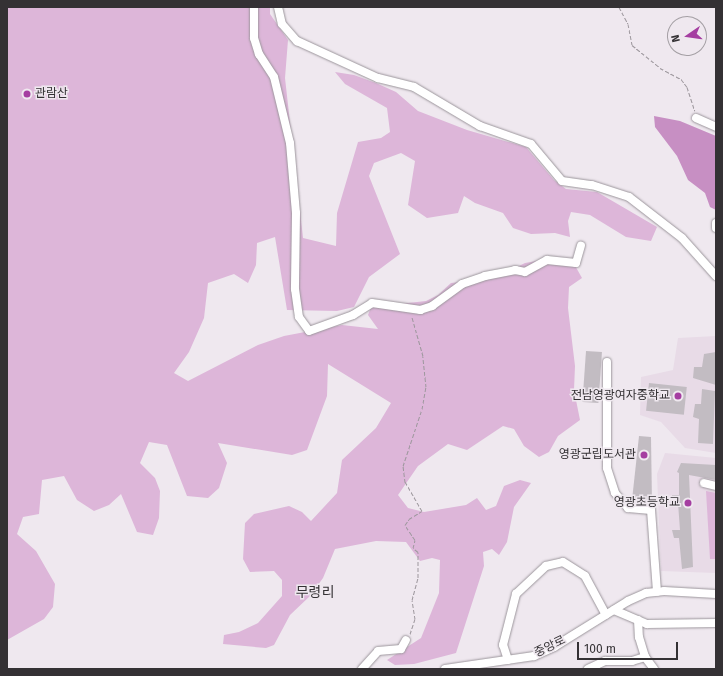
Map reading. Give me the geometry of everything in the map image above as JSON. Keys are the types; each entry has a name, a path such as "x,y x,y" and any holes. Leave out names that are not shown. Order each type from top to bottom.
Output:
{"street":[{"path":"254,7 254,38 259,54 274,77 290,143 296,213 294,266 299,317 309,331 353,315 372,303 405,306 420,310 432,306 462,284 515,270 525,272 547,260 576,263 580,246"},
{"path":"278,7 282,24 287,33 297,40 378,78 414,87 480,126 531,144 562,181 592,185 630,197 682,238 716,276"},
{"path":"696,118 716,127"},
{"path":"716,223 716,228"},
{"path":"607,362 608,468 615,493 628,508 651,510 657,592"},
{"path":"704,483 716,486"},
{"path":"508,660 503,645 516,594 546,566 563,562 585,576 606,615"},
{"name":"중앙로","path":"446,669 534,656 550,649 614,610 646,593 716,594"},
{"path":"614,610 647,624 716,623"},
{"path":"638,620 639,638 645,657 654,669"},
{"path":"362,669 378,651 401,649 406,640"},
{"path":"588,669 605,661 632,661 645,657"}],"path":[{"path":"619,7 628,24 632,45 660,68 681,79 687,86 696,118"},
{"path":"405,306 414,321 423,356 426,387 422,409 403,466 405,482 422,511 408,519 405,525 415,540 413,548 418,552 418,578 412,600 415,619 406,640"}],"shaded area":[{"path":"7,7 270,7 270,14 288,40 285,78 303,238 336,246 337,213 358,142 381,138 390,132 387,108 345,84 335,72 354,75 396,92 418,111 467,130 526,147 554,180 566,189 597,192 657,227 651,241 626,237 590,215 571,212 568,221 570,237 555,233 531,234 513,228 503,213 475,203 464,196 458,213 427,218 408,205 415,161 401,153 374,163 369,176 400,254 369,277 354,307 337,311 287,310 275,237 257,243 256,265 248,283 234,274 208,283 204,318 189,352 174,373 188,381 258,345 284,336 342,325 378,329 368,315 374,299 390,305 426,301 438,295 451,283 492,279 525,263 542,260 573,262 582,278 569,287 568,308 575,366 574,390 580,420 558,436 549,452 539,457 524,446 514,429 503,426 467,450 448,444 418,466 398,495 408,508 424,512 466,505 477,498 486,510 496,506 504,486 520,480 531,483 514,507 507,542 499,555 492,549 483,552 484,566 456,653 414,664 395,665 387,660 421,638 439,593 440,560 432,558 420,561 406,542 376,541 335,549 323,578 310,596 290,615 274,645 266,648 223,644 224,635 239,632 258,623 282,596 282,580 274,571 250,572 243,559 245,523 254,514 289,506 302,512 311,521 337,493 342,460 376,428 391,403 328,364 327,396 307,450 292,455 218,443 227,463 219,488 208,498 187,496 167,445 149,442 140,463 155,478 160,491 159,518 153,535 137,532 121,494 109,505 94,511 77,500 64,476 42,480 39,514 23,517 17,534 36,551 55,584 53,607 44,619 7,640"},
{"path":"654,116 680,121 716,136 716,210 710,207 705,193 688,180 677,156 655,127"},
{"name":"전남영광여자중학교","path":"716,336 716,453 685,448 661,422 640,415 641,377 673,370 678,338"},
{"name":"영광초등학교","path":"665,453 716,458 716,573 661,571 657,474"},
{"path":"706,491 716,493 716,559 710,559"}],"building":[{"path":"586,351 602,352 598,403 582,402"},
{"path":"716,352 716,385 693,378 694,367 702,367 704,354"},
{"path":"649,383 687,387 684,415 646,411"},
{"path":"702,389 715,391 713,444 698,443 699,419 693,417 695,404 701,404"},
{"name":"영광군립도서관","path":"639,436 651,437 652,504 632,500"},
{"path":"681,463 716,465 716,480 689,475 693,567 682,569 679,538 674,538 672,530 680,530 678,503 671,504 672,495 679,495 679,473 677,472"}],"place":[{"name":"관람산","path":"27,94"},
{"name":"전남영광여자중학교","path":"678,396"},
{"name":"영광군립도서관","path":"644,455"},
{"name":"영광초등학교","path":"688,503"}],"district":[{"name":"무령리","path":"315,593"}]}
